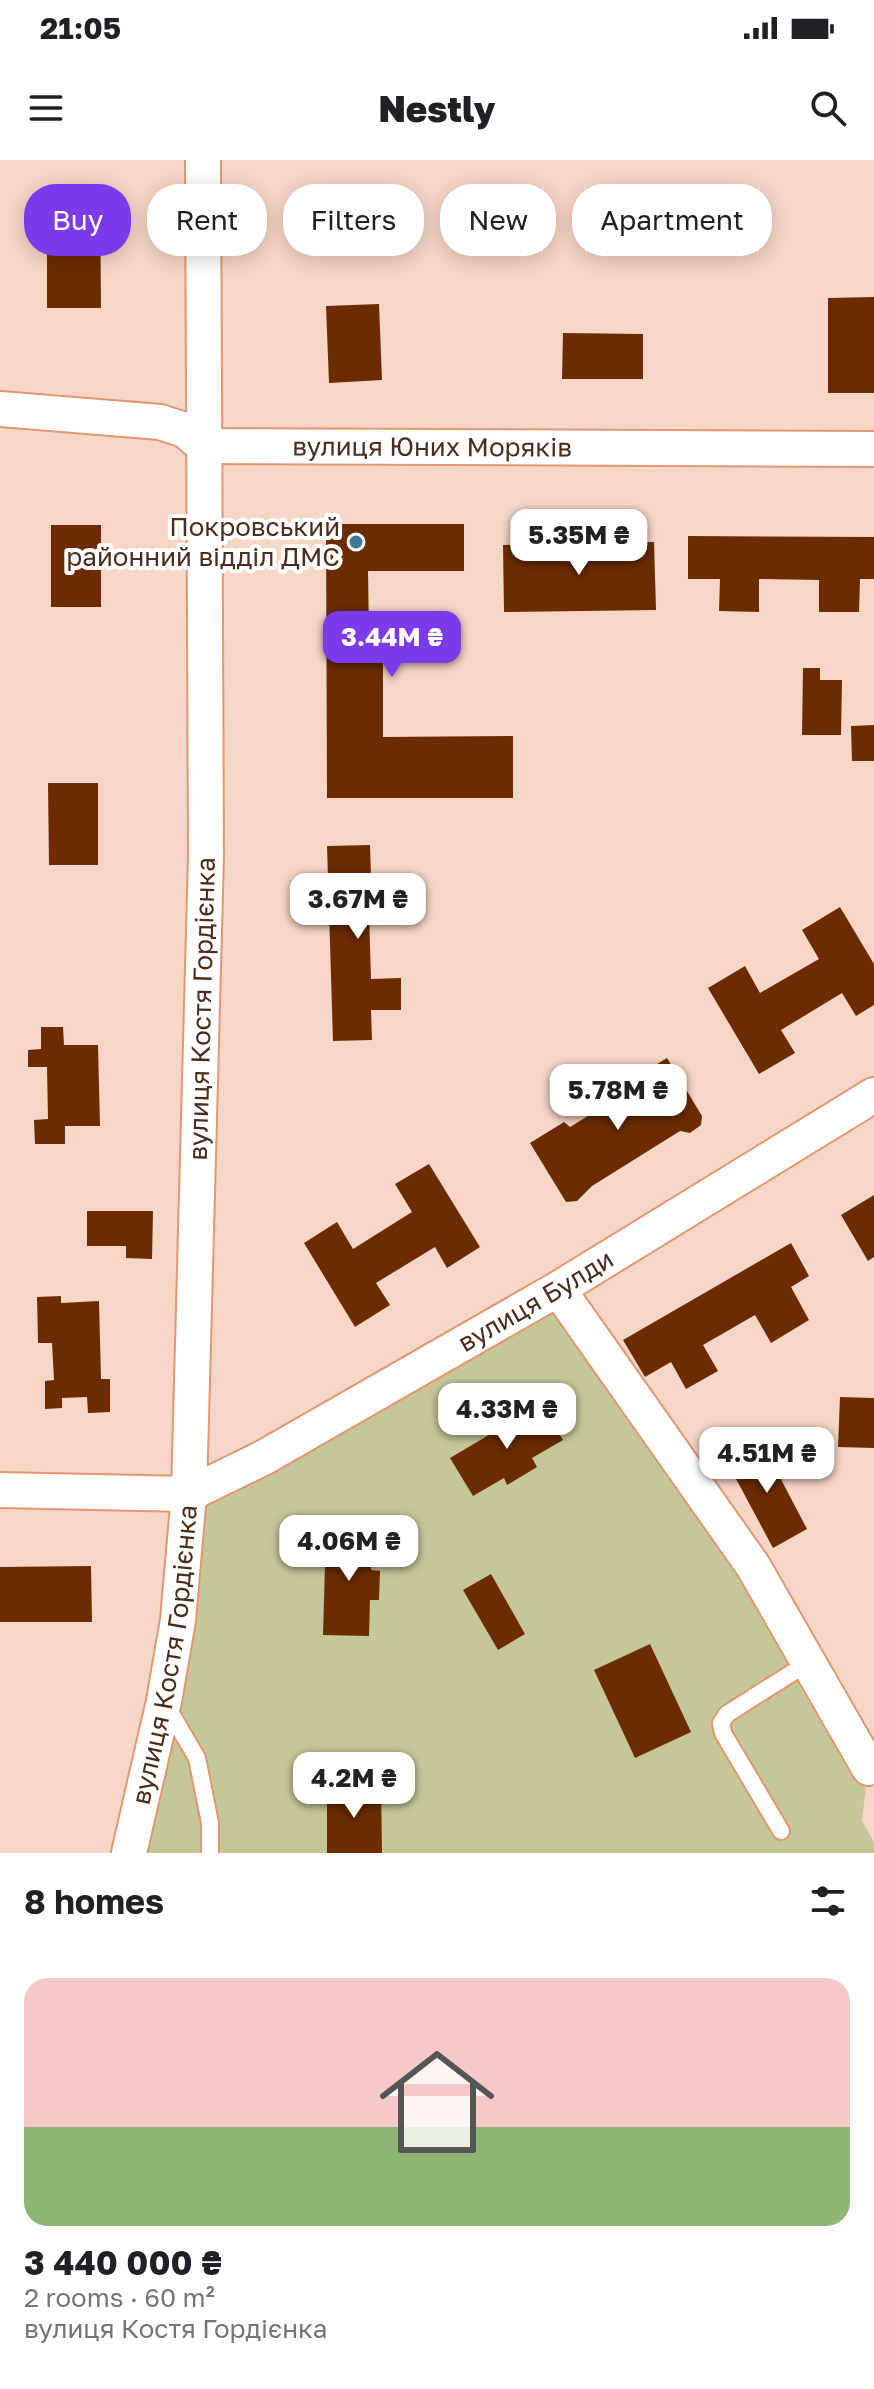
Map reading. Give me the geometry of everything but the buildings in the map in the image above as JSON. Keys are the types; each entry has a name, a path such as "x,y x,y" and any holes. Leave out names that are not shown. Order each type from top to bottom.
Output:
{"street":[{"name":"вулиця Костя Гордієнка","path":"129,1853 164,1701 186,1552 189,1494 206,855 203,160"},
{"path":"0,409 160,422 185,430 203,446"},
{"name":"вулиця Юних Моряків","path":"203,446 874,449"},
{"name":"вулиця Булди","path":"189,1494 263,1458 558,1289 874,1095"},
{"path":"558,1289 753,1566 806,1664 869,1768"},
{"path":"0,1490 189,1494"}],"lane":[{"path":"781,1831 723,1733 721,1723 727,1714 806,1664"},
{"path":"164,1701 197,1758 210,1823 210,1853"}],"green space":[{"path":"558,1289 867,1778 862,1821 874,1842 874,1853 129,1853 189,1494"}],"place":[{"name":"Покровський районний відділ ДМС","path":"356,542"}]}
